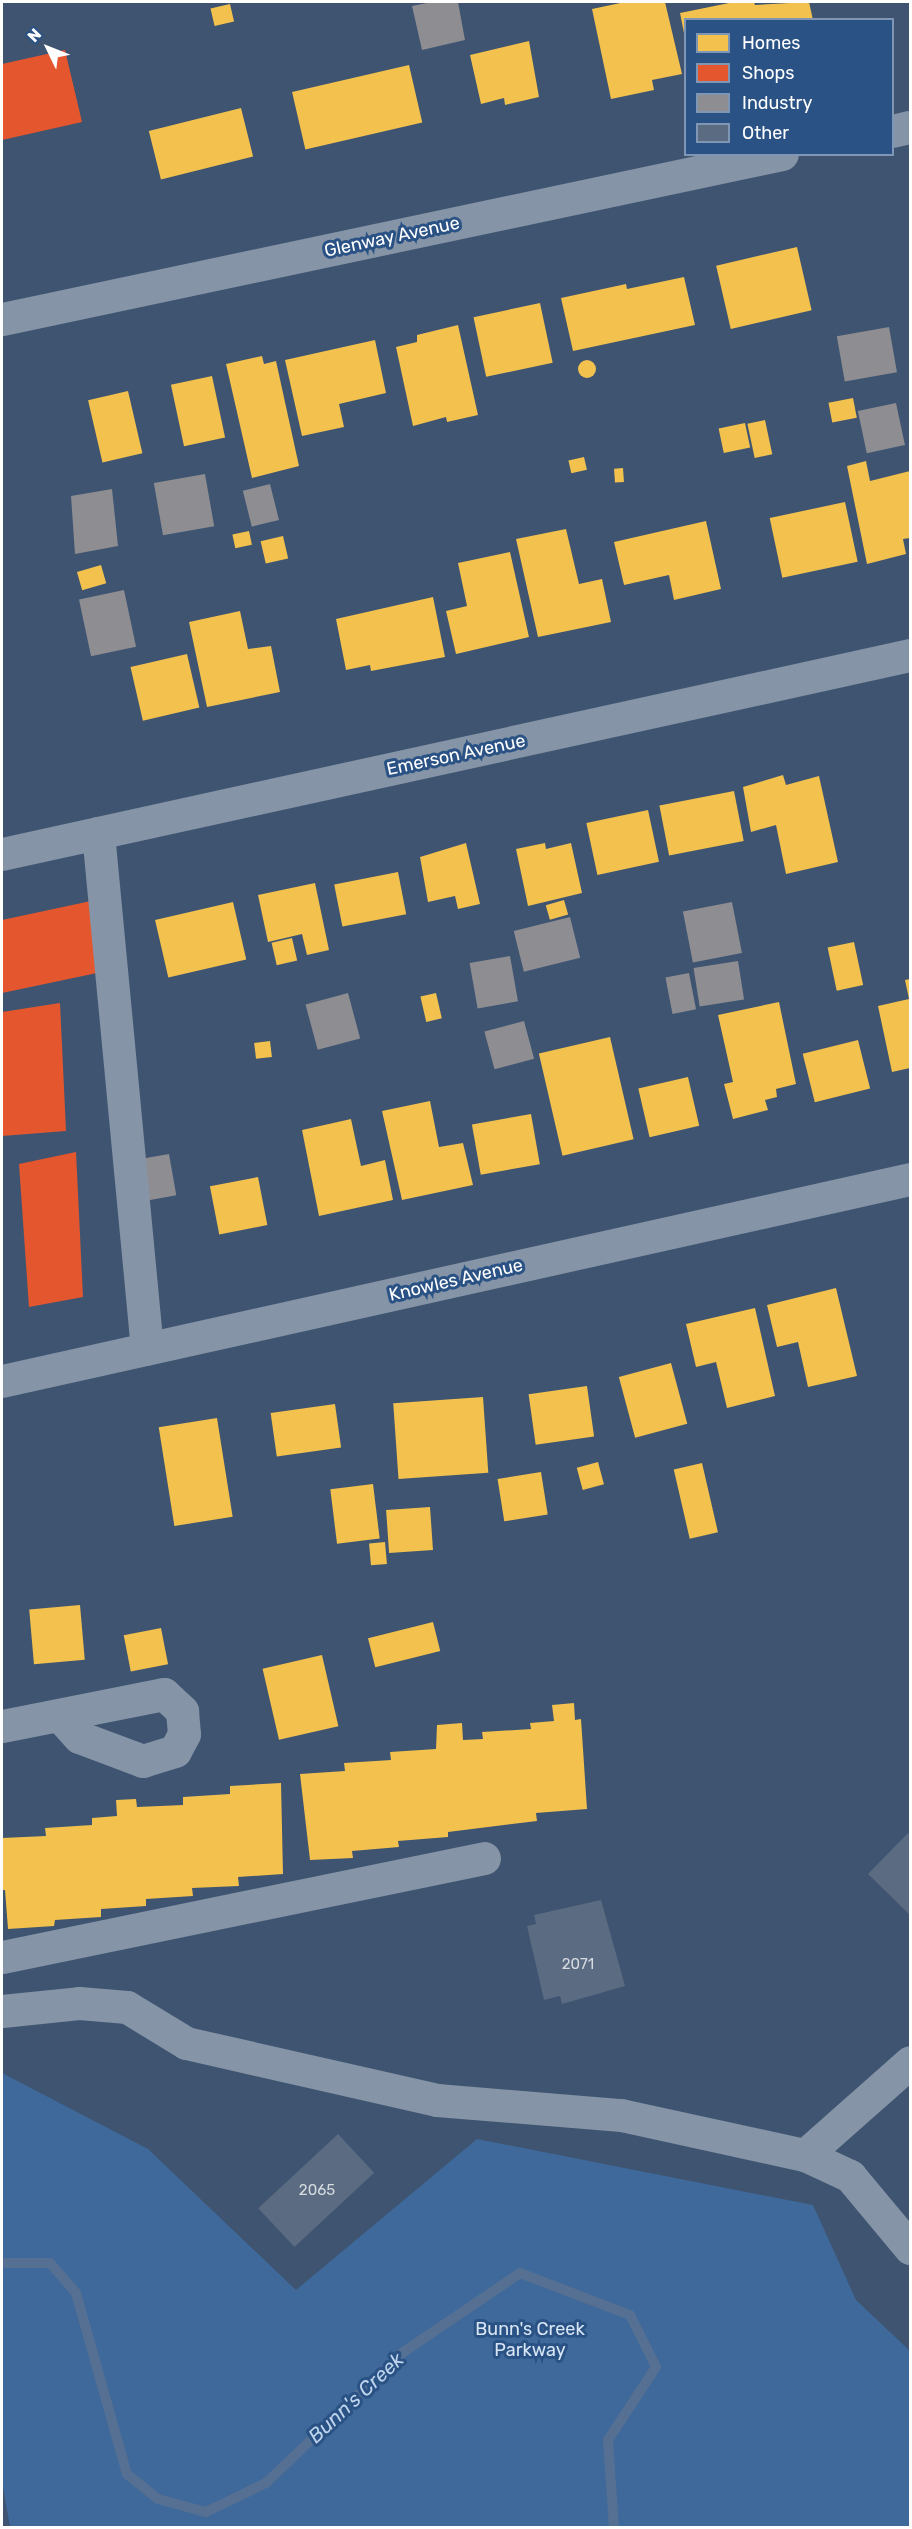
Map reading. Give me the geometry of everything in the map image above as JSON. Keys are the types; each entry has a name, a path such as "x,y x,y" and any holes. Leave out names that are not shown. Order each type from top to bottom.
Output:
{"street":[{"name":"Glenway Avenue","path":"2,319 773,156"},
{"name":"Emerson Avenue","path":"2,854 910,655"},
{"path":"98,833 147,1349"},
{"name":"Knowles Avenue","path":"2,1381 910,1179"},
{"path":"2,1726 60,1716"},
{"path":"2,1957 484,1858"},
{"path":"2,2011 79,2003 127,2007 186,2043 437,2100 621,2115 805,2155 850,2176 910,2248"},
{"path":"805,2155 910,2062"}],"green space":[{"name":"Bunn's Creek Parkway","path":"2,2073 148,2149 296,2290 477,2139 813,2205 856,2300 910,2351 910,2527 10,2527 2,2482"}],"building: Homes":[{"path":"625,2 665,2 682,74 652,80 654,90 611,99 592,9"},
{"path":"734,2 754,2 755,5 809,2 813,18 684,18 684,33 680,13"},
{"path":"230,4 234,22 215,26 211,8"},
{"path":"529,41 539,97 505,105 504,98 481,104 470,55"},
{"path":"409,65 422,122 305,149 292,92"},
{"path":"241,108 253,157 161,179 149,131"},
{"path":"797,247 812,310 731,329 716,266"},
{"path":"684,277 695,325 573,351 561,298 626,284 627,289"},
{"path":"540,303 553,363 486,377 473,317"},
{"path":"458,325 478,415 447,422 446,417 413,426 396,347 417,342 417,335"},
{"path":"375,340 386,393 339,404 344,427 302,436 285,360"},
{"path":"262,356 264,364 276,361 299,466 252,478 226,364"},
{"path":"583,360 591,360 596,365 594,376 583,378 578,373 578,365"},
{"path":"212,376 225,438 184,446 171,385"},
{"path":"128,391 142,453 102,463 88,400"},
{"path":"853,398 857,418 832,422 828,403"},
{"path":"765,420 772,454 755,458 747,424"},
{"path":"745,423 750,447 724,453 719,429"},
{"path":"584,457 587,470 571,473 568,461"},
{"path":"866,461 870,481 910,471 910,538 903,539 906,554 867,564 847,466"},
{"path":"623,468 624,482 615,483 614,469"},
{"path":"845,502 858,562 782,578 770,518"},
{"path":"706,521 721,589 674,600 669,575 624,585 614,542"},
{"path":"566,529 579,584 602,579 611,622 538,637 516,539"},
{"path":"249,531 252,545 235,548 232,535"},
{"path":"283,536 288,558 266,564 261,541"},
{"path":"510,552 529,637 456,654 446,611 467,606 458,563"},
{"path":"101,565 106,583 82,590 77,572"},
{"path":"433,597 445,657 371,671 370,665 346,670 336,619"},
{"path":"240,611 248,649 271,646 280,692 207,707 189,622"},
{"path":"187,654 199,708 143,721 130,667"},
{"path":"783,775 786,785 819,776 838,862 786,874 776,825 751,832 743,787"},
{"path":"734,791 744,841 669,856 659,806"},
{"path":"648,810 659,862 597,875 586,823"},
{"path":"466,843 480,904 458,909 455,896 428,902 420,857"},
{"path":"545,843 546,849 571,843 582,893 528,906 516,849"},
{"path":"398,872 406,914 342,927 334,884"},
{"path":"315,883 329,950 307,955 302,934 268,942 258,895"},
{"path":"564,900 568,914 550,920 546,905"},
{"path":"233,902 246,959 168,977 155,920"},
{"path":"292,938 297,960 277,965 272,943"},
{"path":"854,942 863,985 837,991 828,948"},
{"path":"910,979 910,1068 892,1072 878,1006 909,999 905,980"},
{"path":"436,993 442,1018 426,1022 420,997"},
{"path":"779,1002 796,1084 776,1089 777,1097 765,1100 768,1110 733,1119 724,1084 733,1082 718,1015"},
{"path":"610,1037 634,1139 562,1156 539,1053"},
{"path":"858,1040 870,1089 815,1102 803,1054"},
{"path":"270,1041 272,1057 256,1059 254,1043"},
{"path":"688,1077 699,1126 650,1137 638,1088"},
{"path":"430,1101 439,1147 463,1143 473,1185 402,1200 382,1111"},
{"path":"531,1114 540,1164 481,1175 472,1124"},
{"path":"351,1119 361,1166 385,1160 393,1200 319,1216 302,1130"},
{"path":"258,1177 267,1225 219,1234 210,1186"},
{"path":"836,1288 857,1376 808,1387 798,1342 777,1347 767,1305"},
{"path":"755,1308 775,1396 727,1408 716,1362 696,1367 686,1324"},
{"path":"671,1363 687,1424 635,1438 619,1377"},
{"path":"587,1386 594,1437 536,1445 529,1394"},
{"path":"483,1397 488,1473 399,1479 393,1403"},
{"path":"335,1404 341,1448 277,1457 271,1413"},
{"path":"217,1418 233,1517 174,1526 159,1427"},
{"path":"598,1462 604,1484 583,1490 577,1468"},
{"path":"702,1463 718,1532 690,1539 674,1470"},
{"path":"541,1472 548,1514 504,1521 498,1479"},
{"path":"373,1484 380,1539 337,1544 330,1489"},
{"path":"430,1507 433,1550 389,1553 386,1510"},
{"path":"385,1542 387,1564 371,1565 369,1543"},
{"path":"80,1605 85,1660 34,1664 29,1609"},
{"path":"433,1622 440,1651 375,1667 368,1638"},
{"path":"161,1628 168,1664 131,1672 124,1635"},
{"path":"322,1655 338,1726 279,1740 263,1669"},
{"path":"574,1703 575,1720 581,1719 587,1809 536,1813 537,1821 448,1832 448,1837 398,1841 399,1847 352,1851 353,1858 310,1860 300,1774 345,1771 344,1763 391,1760 390,1752 436,1749 437,1725 462,1723 463,1740 483,1739 482,1732 531,1729 530,1723 554,1721 552,1705"},
{"path":"281,1783 283,1874 238,1877 239,1886 192,1888 193,1896 146,1899 146,1906 101,1909 101,1917 55,1920 54,1926 8,1929 5,1890 2,1890 2,1838 46,1836 45,1828 92,1825 92,1818 117,1816 116,1800 136,1799 137,1807 183,1805 183,1797 230,1794 230,1786"}],"building: Shops":[{"path":"65,50 82,122 2,140 2,64"},
{"path":"91,901 97,973 2,993 2,920"},
{"path":"60,1003 66,1131 2,1136 2,1012"},
{"path":"76,1152 83,1297 29,1307 19,1164"}],"building: Industry":[{"path":"432,2 458,2 465,40 422,50 412,6"},
{"path":"889,327 897,372 845,382 837,336"},
{"path":"896,403 905,445 867,453 858,411"},
{"path":"205,474 214,526 163,535 154,483"},
{"path":"270,484 279,520 252,527 243,491"},
{"path":"112,489 118,546 75,554 71,496"},
{"path":"124,590 136,647 91,656 79,600"},
{"path":"732,902 742,953 693,963 683,912"},
{"path":"570,917 580,958 524,972 514,931"},
{"path":"510,956 518,1001 478,1008 470,963"},
{"path":"738,961 744,1000 700,1007 694,968"},
{"path":"689,973 696,1009 673,1014 665,978"},
{"path":"348,993 360,1038 318,1050 305,1004"},
{"path":"524,1021 534,1059 494,1069 484,1032"},
{"path":"169,1154 176,1195 145,1201 137,1160"}],"building: Other":[{"path":"908,1833 910,1835 910,1915 868,1874"},
{"path":"601,1900 625,1986 562,2004 560,1996 544,2000 527,1926 536,1924 534,1915"},
{"path":"338,2134 374,2173 294,2247 258,2208"}],"waterway":[{"name":"Bunn's Creek","path":"2,2263 50,2263 76,2293 127,2474 158,2499 206,2512 266,2483 402,2353 520,2273 630,2315 656,2367 608,2440 614,2528"}]}
